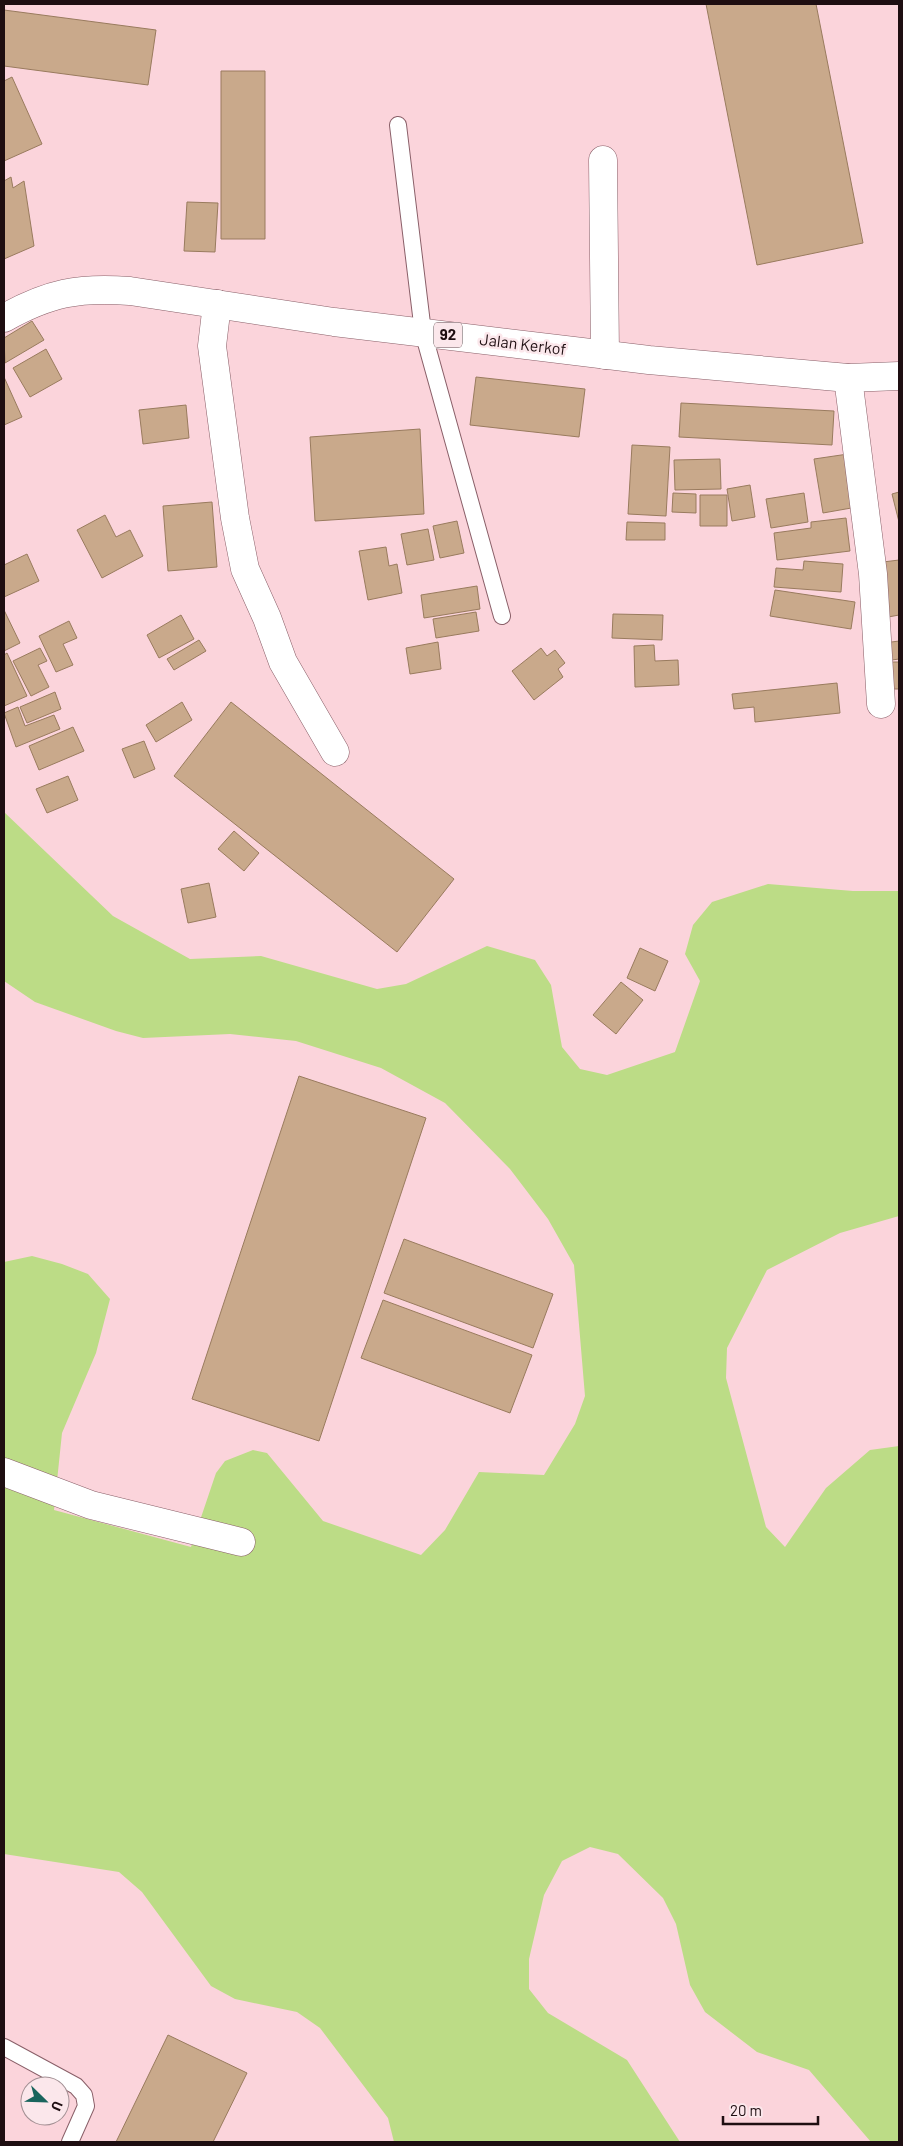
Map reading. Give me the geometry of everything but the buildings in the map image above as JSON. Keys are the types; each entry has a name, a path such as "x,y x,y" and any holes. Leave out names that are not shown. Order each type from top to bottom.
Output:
{"street":[{"path":"603,160 605,354"},
{"name":"Jalan Kerkof","path":"4,318 32,302 54,296 102,288 130,290 334,322 743,370 848,378 899,376"},
{"path":"217,304 212,346 235,518 245,569 267,618 283,662 335,752"},
{"path":"848,378 873,574 881,704"},
{"path":"4,1472 91,1505 241,1542"}],"lane":[{"path":"398,125 422,332 502,616"},
{"path":"4,2047 76,2086 84,2095 86,2106 70,2142"}],"green space":[{"path":"4,812 113,916 190,959 261,956 377,989 406,984 487,946 535,960 551,985 562,1047 580,1069 607,1075 675,1052 700,981 685,954 693,925 712,902 768,884 853,891 899,891 899,1216 840,1233 767,1270 727,1348 726,1378 766,1527 785,1547 826,1488 870,1450 899,1446 899,2142 871,2142 809,2070 757,2052 705,2012 690,1985 676,1924 663,1898 618,1854 590,1847 562,1861 544,1895 529,1959 529,1989 548,2013 627,2060 680,2142 394,2142 388,2118 320,2028 297,2012 235,1999 211,1986 142,1892 119,1872 4,1854 4,1262 32,1256 62,1264 88,1274 110,1299 96,1353 62,1433 54,1510 191,1547 216,1473 225,1461 253,1450 267,1453 323,1521 421,1555 445,1530 479,1472 544,1475 575,1424 585,1396 574,1265 548,1219 510,1169 445,1103 381,1068 296,1041 230,1034 143,1038 116,1031 35,1002 4,981"}]}
